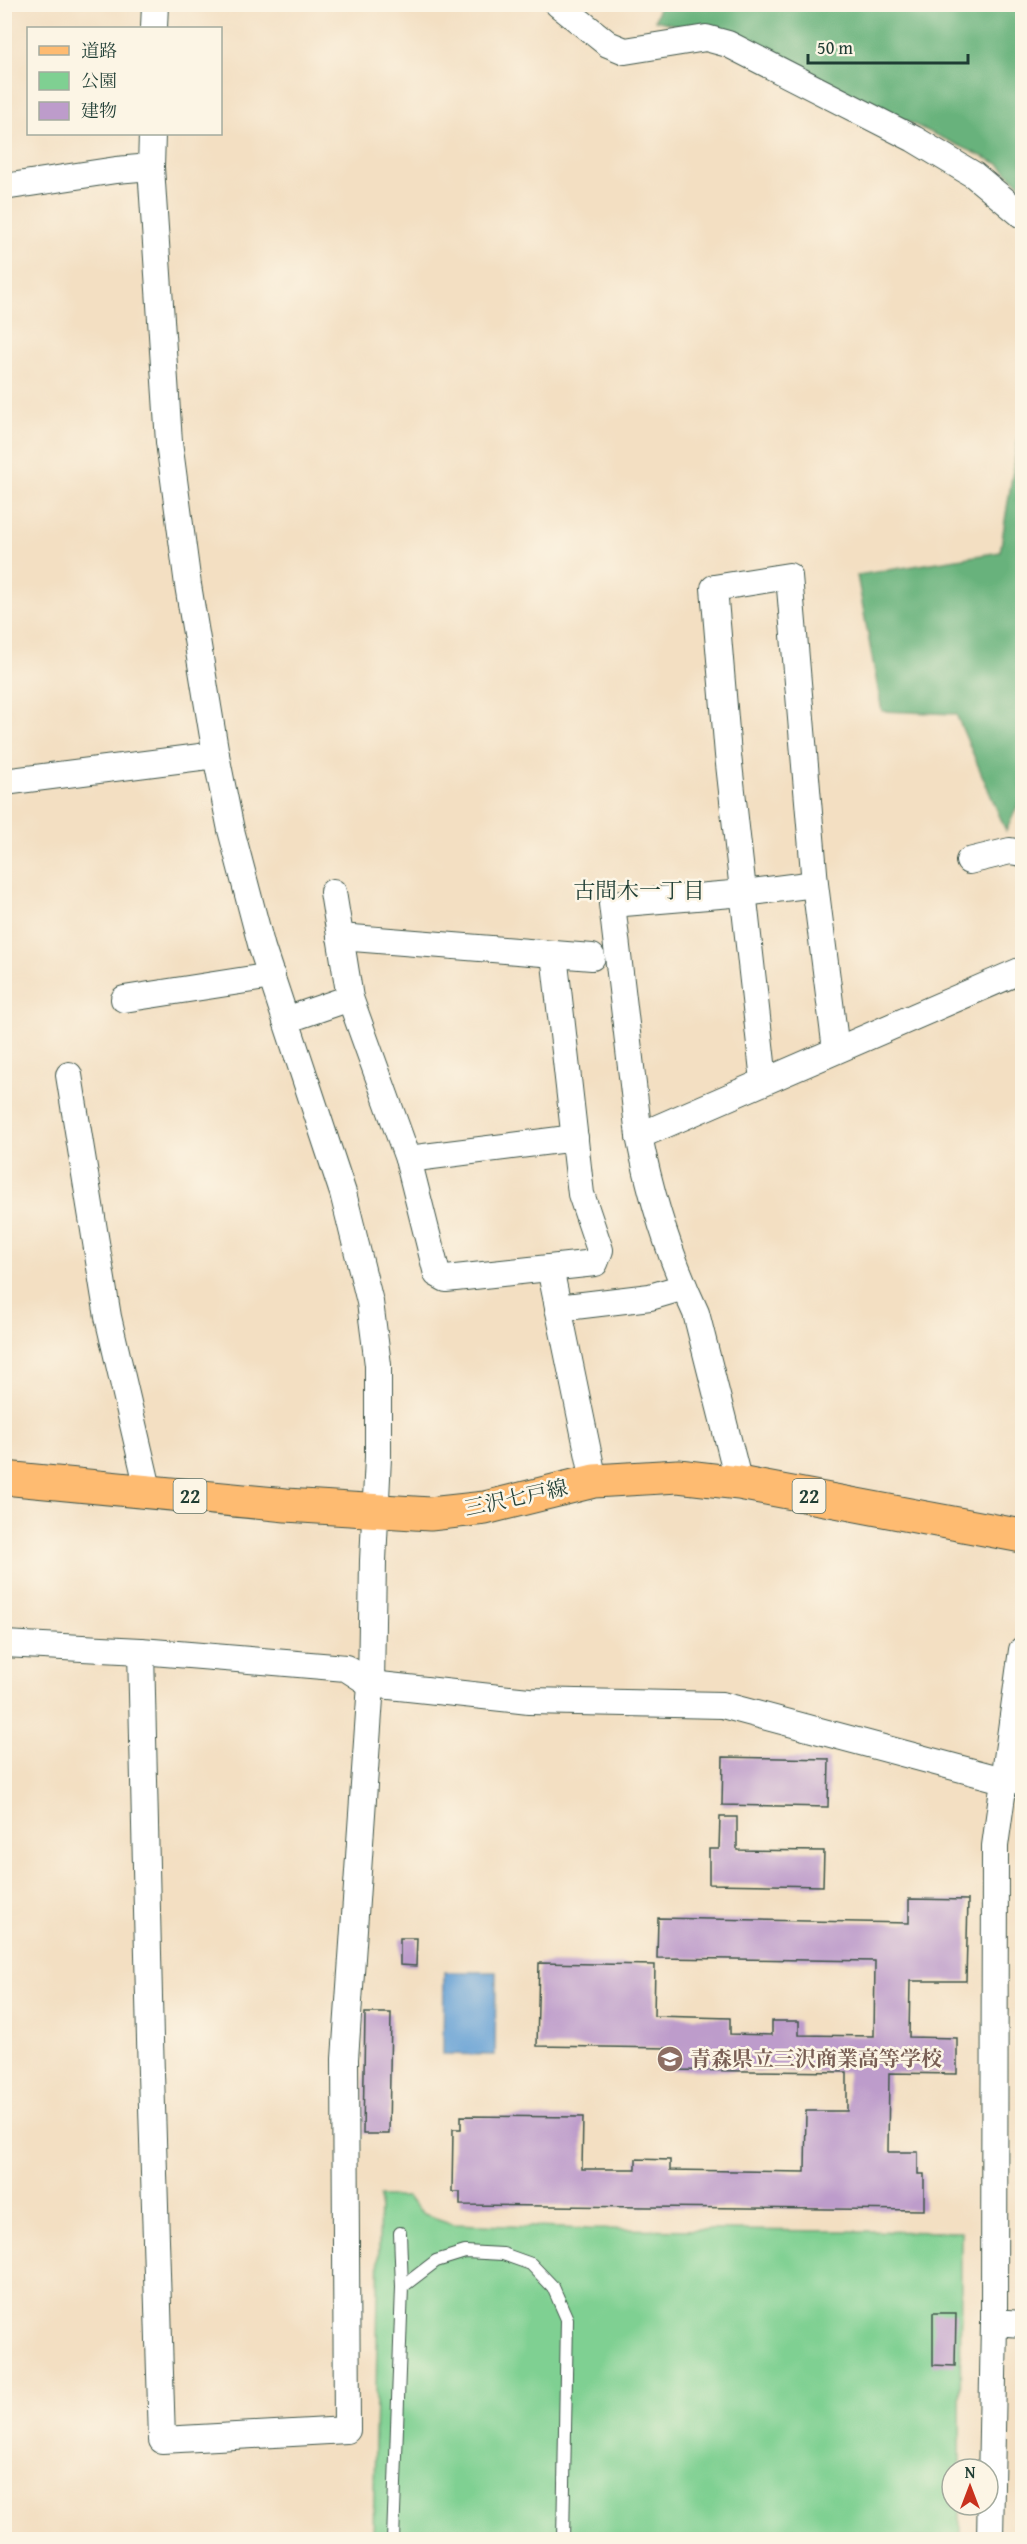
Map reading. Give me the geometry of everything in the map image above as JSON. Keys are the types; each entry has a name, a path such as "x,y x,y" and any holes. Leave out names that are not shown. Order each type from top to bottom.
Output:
{"main road":[{"name":"三沢七戸線","path":"4,1478 149,1493 430,1514 485,1508 594,1481 678,1476 739,1483 1023,1536"}],"street":[{"path":"154,27 155,4"},
{"path":"558,4 608,44 625,51 706,38 728,44 914,139 974,175 1023,215"},
{"path":"141,1651 162,2440 347,2430 345,2059 371,1684 378,1365 370,1302 343,1193 272,976 231,830 216,755 188,585 169,442 151,168 152,135"},
{"path":"4,187 116,170 151,168"},
{"path":"764,1082 728,755 714,588 789,576 815,884 836,1050"},
{"path":"4,782 216,755"},
{"path":"969,861 1010,851 1023,853"},
{"path":"739,1483 696,1313 684,1287 646,1170 639,1136 612,904 744,893 815,884"},
{"path":"333,892 350,998 408,1159 437,1274 446,1279 595,1263 600,1250 581,1194 554,954"},
{"path":"340,937 592,957"},
{"path":"639,1136 1023,970"},
{"path":"124,999 272,976"},
{"path":"286,1020 350,998"},
{"path":"69,1075 108,1317 149,1493"},
{"path":"408,1159 575,1138"},
{"path":"550,1268 594,1481"},
{"path":"558,1308 651,1297 684,1287"},
{"path":"4,1644 141,1651 346,1668 371,1684 529,1701 722,1705 1013,1780"},
{"path":"990,2540 994,2322 995,1846 1013,1780 1023,1650"},
{"path":"994,2322 1023,2324"}],"lane":[{"path":"393,2540 402,2287 400,2233"},
{"path":"402,2287 436,2261 465,2252 503,2254 531,2264 553,2287 567,2319 563,2540"}],"green space":[{"path":"660,4 1022,5 1022,187 999,164 725,37 655,20"},
{"path":"1022,414 1022,796 1006,831 956,714 882,711 857,575 1000,552"},
{"path":"380,2197 406,2197 424,2214 453,2224 588,2229 961,2232 960,2457 940,2457 940,2517 960,2517 960,2539 373,2540"}],"water":[{"path":"444,1972 496,1972 495,2055 443,2054"}],"building":[{"path":"723,1757 829,1759 828,1807 722,1805"},
{"path":"720,1817 737,1817 737,1850 824,1851 823,1886 709,1884 709,1849 719,1849"},
{"path":"909,1899 968,1900 966,1981 910,1981 909,2037 957,2038 957,2074 889,2073 888,2152 918,2152 918,2174 924,2174 924,2210 460,2205 460,2192 452,2192 453,2129 461,2129 461,2116 583,2117 582,2169 636,2169 636,2159 670,2160 670,2170 805,2172 806,2111 847,2111 847,2072 670,2070 670,2048 537,2046 539,1963 655,1965 654,2016 730,2018 730,2034 772,2035 772,2021 799,2021 799,2035 874,2036 875,1961 657,1958 658,1918 909,1923"},
{"path":"400,1938 417,1938 416,1966 400,1965"},
{"path":"365,2013 391,2013 389,2134 363,2134"},
{"path":"933,2313 956,2313 955,2366 933,2365"}],"place":[{"name":"青森県立三沢商業高等学校","path":"670,2059"}],"district":[{"name":"古間木一丁目","path":"639,890"}]}
